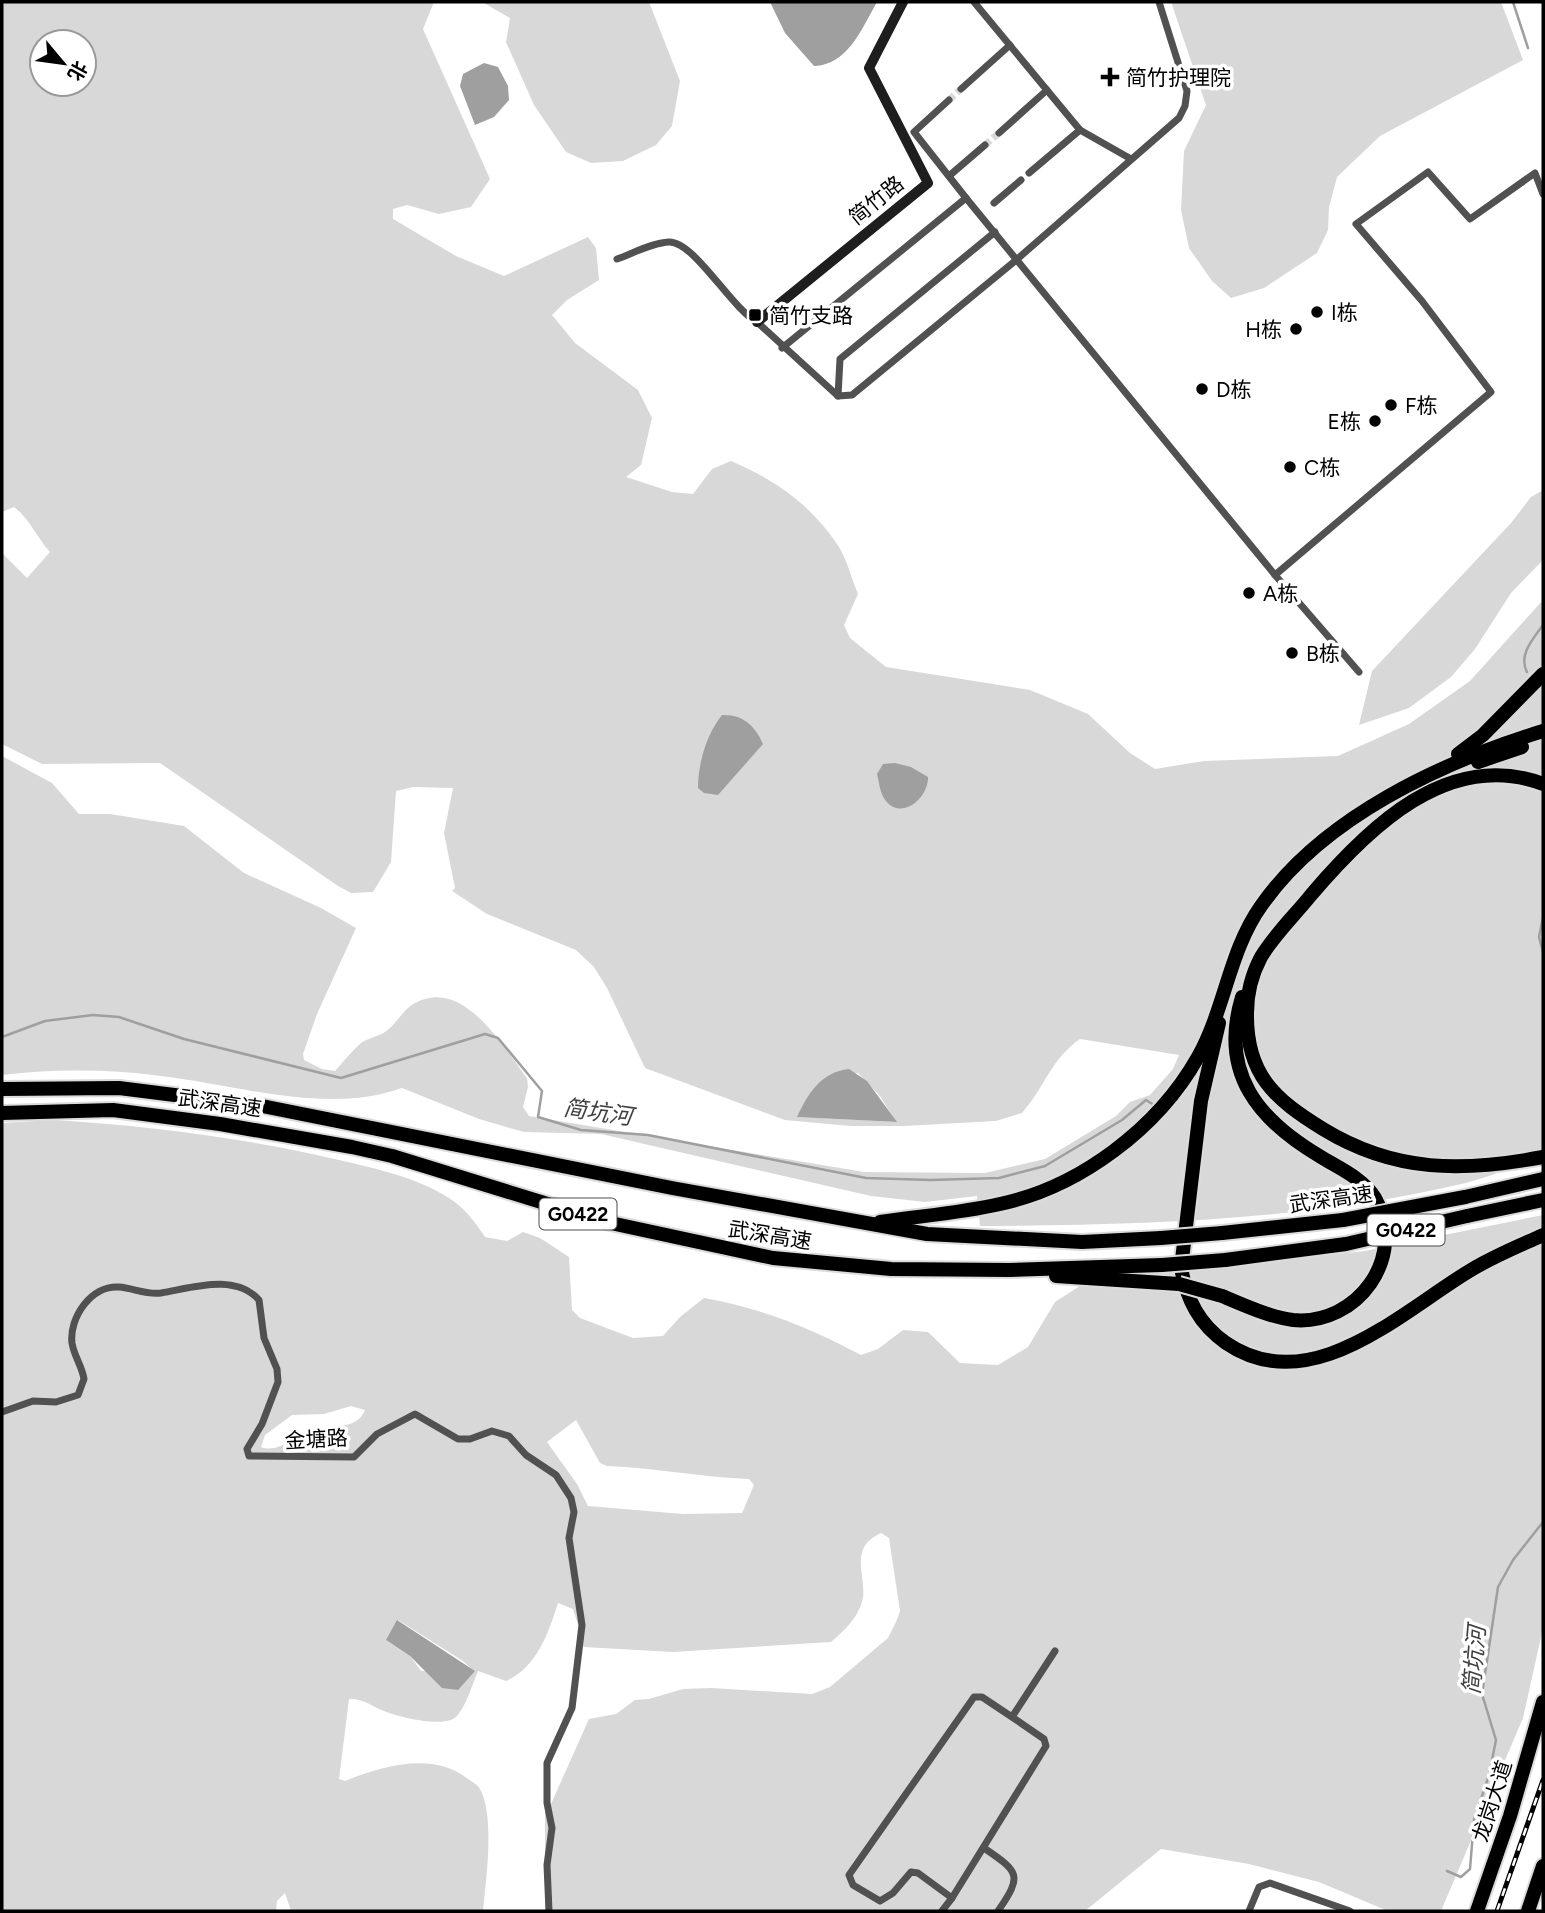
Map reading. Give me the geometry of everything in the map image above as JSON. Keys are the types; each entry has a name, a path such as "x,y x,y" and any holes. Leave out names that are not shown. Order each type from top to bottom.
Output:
{"highway":[{"path":"1426,777 1483,735 1543,674"},
{"path":"1009,1270 1054,1276 1179,1284 1292,1320 1317,1319 1341,1309 1361,1296 1375,1281 1384,1257 1383,1218 1374,1198 1361,1183 1290,1139 1272,1124 1246,1087 1239,1057 1237,1016 1249,980 1261,957 1346,855 1406,804 1459,769 1543,731"},
{"path":"864,1224 1002,1204 1049,1189 1096,1164 1134,1135 1170,1097 1198,1056 1222,998 1242,937 1261,905 1305,854 1331,832 1455,762 1514,744 1543,740"},
{"path":"1406,804 1451,783 1475,778 1502,776 1529,779 1543,784"},
{"path":"1261,957 1247,1000 1247,1037 1253,1063 1270,1090 1295,1112 1336,1137 1378,1156 1420,1165 1469,1168 1543,1157"},
{"path":"1222,998 1201,1101 1181,1268 1186,1293 1196,1313 1214,1335 1245,1354 1282,1360 1317,1358 1368,1338 1472,1269 1543,1235"},
{"name":"武深高速","path":"2,1089 119,1088 262,1106 927,1234 1056,1241 1222,1233 1343,1220 1543,1180"},
{"name":"武深高速","path":"2,1113 113,1110 220,1124 352,1147 392,1156 606,1222 773,1258 891,1269 1009,1270 1225,1260 1346,1244 1543,1200"},
{"name":"龙岗大道","path":"1477,1911 1510,1816 1543,1702"},
{"path":"1528,1911 1541,1889 1543,1866"}],"street":[{"name":"简竹路","path":"757,322 928,183 869,68 903,2"},
{"path":"974,2 1080,130 1131,159"},
{"path":"617,260 657,244 673,242 692,253 743,314 757,322 782,348 838,396 852,395 1015,261 1179,118 1185,106 1187,91 1159,2"},
{"path":"961,89 1010,45"},
{"path":"999,133 1047,90"},
{"path":"949,100 914,132 995,232 1015,261 1275,575 1359,672"},
{"path":"1029,173 1080,130"},
{"path":"949,176 985,145"},
{"path":"1275,575 1491,392 1422,300 1356,224 1428,172 1470,219 1535,173 1543,194"},
{"path":"980,215 1021,180"},
{"path":"782,348 966,198"},
{"path":"838,396 840,359 995,232"},
{"name":"金塘路","path":"2,1412 24,1403 56,1402 78,1395 84,1379 73,1347 73,1330 80,1311 98,1292 120,1287 152,1294 230,1284 248,1290 259,1300 264,1338 278,1375 266,1415 247,1449 249,1457 354,1457 377,1434 415,1414 458,1439 470,1439 492,1431 503,1433 531,1459 556,1475 569,1493 573,1505 569,1538 582,1618 572,1708 547,1769 547,1803 552,1828 547,1865 549,1911"},
{"path":"1012,1717 1055,1651"},
{"path":"942,1911 952,1898 984,1848 1046,1746 1044,1740 982,1697 974,1697 849,1875 853,1885 880,1900 893,1893 911,1872 918,1873 952,1898"},
{"path":"984,1848 1012,1867 1016,1875 1014,1888 998,1911"},
{"path":"1249,1911 1259,1887 1270,1883 1350,1911"}],"shaded area":[{"path":"2,2 434,2 423,29 490,179 471,207 439,214 407,205 393,209 393,219 456,256 504,276 588,237 596,248 599,280 567,300 552,315 575,343 638,390 652,418 641,465 626,477 672,492 693,494 712,469 731,461 777,485 816,517 840,550 858,594 844,625 850,638 886,667 1030,690 1088,714 1130,753 1155,769 1204,761 1338,756 1409,724 1470,681 1543,600 1543,1156 1468,1182 1398,1197 1280,1214 1160,1222 980,1226 977,1196 925,1202 871,1196 601,1134 524,1132 479,1119 402,1088 373,1096 313,1098 282,1096 121,1072 61,1071 2,1075 2,756 52,783 79,814 110,814 184,826 244,873 321,908 356,928 317,1014 303,1054 304,1060 322,1069 335,1071 361,1043 387,1031 409,1007 434,997 451,1000 466,1008 481,1019 494,1034 527,1078 528,1087 523,1107 529,1116 864,1172 985,1173 1045,1159 1116,1116 1130,1102 1150,1095 1173,1069 1179,1055 1080,1039 1062,1056 1022,1113 996,1121 904,1126 851,1126 785,1120 645,1068 607,988 594,967 576,950 487,914 452,891 455,888 444,833 453,788 413,787 396,791 391,862 373,892 351,893 160,763 42,764 2,744 2,553 27,578 50,552 25,517 14,507 2,512","holes":["858,1073 880,1096 896,1122 798,1117 808,1096 826,1079"]},
{"path":"482,2 649,2 680,81 672,126 656,145 623,161 591,163 566,152 534,105 506,42 510,18"},
{"path":"770,2 877,2 845,52 826,64 814,66 785,33"},
{"path":"1171,2 1501,2 1523,60 1380,136 1337,177 1329,207 1328,230 1317,253 1264,288 1231,298 1212,281 1189,248 1181,210 1184,151 1206,105"},
{"path":"484,63 498,67 508,86 509,100 494,117 475,125 460,86 463,74"},
{"path":"1543,490 1543,560 1511,593 1475,649 1451,677 1409,708 1359,725 1372,671 1511,523 1531,497"},
{"path":"722,715 747,722 763,744 718,795 704,793 698,788 698,779 707,741"},
{"path":"895,763 911,767 928,777 924,792 907,807 892,807 880,788 877,774 883,764"},
{"path":"849,1069 867,1081 897,1122 797,1117 806,1100 823,1079"},
{"path":"54,1120 197,1134 304,1152 410,1179 455,1202 485,1237 507,1241 523,1232 540,1238 569,1257 572,1310 580,1318 633,1338 663,1336 680,1317 704,1298 746,1307 785,1320 861,1355 878,1349 903,1330 928,1332 960,1363 998,1365 1028,1347 1055,1302 1086,1282 1365,1251 1543,1215 1543,1628 1523,1718 1441,1911 1388,1911 1319,1882 1249,1864 1161,1849 1085,1911 545,1911 545,1805 551,1804 589,1719 616,1714 635,1700 649,1699 683,1689 812,1694 830,1687 888,1638 900,1611 889,1538 881,1533 871,1539 862,1554 863,1597 859,1610 831,1642 673,1652 584,1647 577,1640 579,1628 573,1609 558,1603 540,1648 526,1667 506,1681 478,1671 464,1706 451,1720 433,1722 411,1719 363,1701 349,1699 339,1779 345,1781 391,1766 423,1763 454,1770 480,1789 485,1801 488,1831 483,1911 291,1911 285,1893 277,1901 276,1911 2,1911 2,1123","holes":["351,1406 365,1410 356,1421 342,1426 311,1430 274,1448 261,1447 265,1435 292,1415 324,1414","576,1420 600,1463 607,1466 749,1479 754,1485 742,1513 683,1514 588,1506 577,1484 547,1442","398,1620 463,1661 474,1671 421,1671 410,1656 387,1641"]},
{"path":"397,1620 475,1671 458,1690 442,1688 410,1656 386,1640"}],"waterway":[{"name":"简坑河","path":"1513,2 1528,48"},
{"path":"1527,672 1525,653 1543,625"},
{"path":"1543,917 1539,937 1543,952"},
{"name":"简坑河","path":"2,1037 45,1021 93,1015 119,1017 184,1039 341,1078 485,1034 498,1038 542,1091 538,1117 581,1130 648,1135 866,1178 999,1178 1045,1166 1122,1120 1146,1100 1154,1105"},
{"name":"简坑河","path":"1447,1871 1461,1877 1470,1869 1474,1820 1489,1775 1496,1740 1482,1694 1498,1587 1513,1560 1543,1522"}],"tunnel":[{"path":"949,100 961,89"},
{"path":"985,145 999,133"}],"railway":[{"path":"1497,1911 1543,1780"}],"place":[{"name":"简竹护理院","path":"1110,77"},
{"name":"I栋","path":"1317,312"},
{"name":"简竹支路","path":"755,315"},
{"name":"H栋","path":"1296,329"},
{"name":"D栋","path":"1202,389"},
{"name":"F栋","path":"1391,405"},
{"name":"E栋","path":"1375,421"},
{"name":"C栋","path":"1290,467"},
{"name":"A栋","path":"1249,593"},
{"name":"B栋","path":"1292,653"}]}
